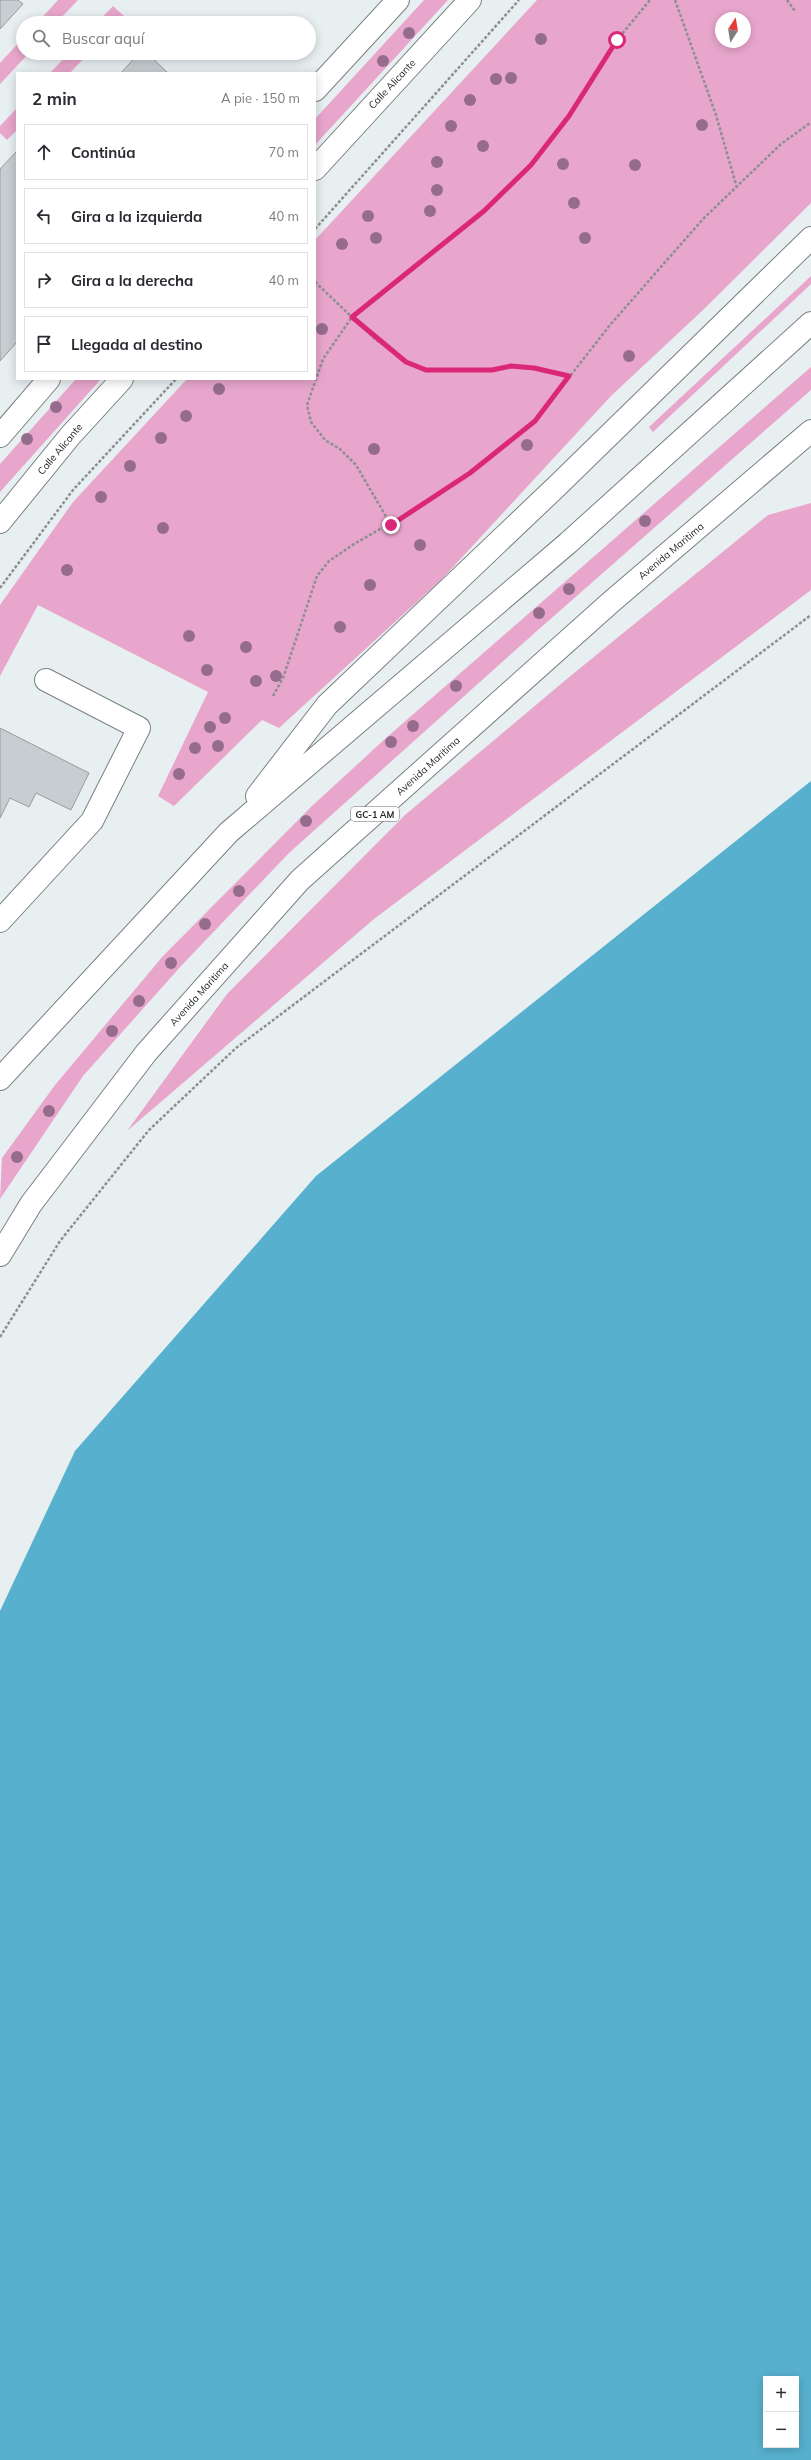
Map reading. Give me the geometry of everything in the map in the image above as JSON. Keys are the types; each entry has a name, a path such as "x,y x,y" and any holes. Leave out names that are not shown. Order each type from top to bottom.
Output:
{"main road":[{"path":"316,89 398,0"},
{"name":"Calle Alicante","path":"316,168 470,0"},
{"path":"0,1079 229,832 327,705 557,486 811,238"},
{"path":"229,832 568,543 811,323"},
{"path":"0,436 47,380"},
{"name":"Calle Alicante","path":"0,522 70,436 121,380"},
{"name":"Avenida Maritima","path":"0,1254 31,1204 146,1052 300,880 611,602 811,431"},
{"path":"0,921 92,821 139,728 46,680"}],"path":[{"path":"316,228 519,0"},
{"path":"316,379 323,359 352,317 484,211 531,165 569,116 617,40 650,0"},
{"path":"675,0 721,128 737,188"},
{"path":"787,0 795,10"},
{"path":"273,696 283,678 317,576 335,557 391,525 470,473 529,426 610,325 703,219 737,188 781,144 810,123"},
{"path":"316,283 352,317 406,362 426,370 492,370 511,366 534,368 569,376"},
{"path":"0,588 73,490 175,380"},
{"path":"316,380 307,405 312,422 325,440 340,449 356,465 391,525"},
{"path":"0,1337 60,1241 149,1130 236,1048 811,615"}],"shaded area":[{"path":"58,0 78,0 63,16 43,16"},
{"path":"424,0 448,0 316,144 316,118"},
{"path":"537,0 811,0 811,203 703,310 611,396 442,579 279,728 262,720 174,806 158,796 208,692 38,605 0,676 0,605 73,502 186,380 316,380 316,239"},
{"path":"113,6 124,16 104,16"},
{"path":"16,46 16,60 22,60 0,84 0,63"},
{"path":"62,60 82,60 71,72 51,72"},
{"path":"16,109 16,131 7,140 0,133 0,126"},
{"path":"811,276 811,284 653,432 649,427"},
{"path":"811,367 811,390 538,630 289,853 182,965 83,1076 0,1199 2,1158 55,1085 163,956 312,806 386,738"},
{"path":"75,380 100,380 0,492 0,464"},
{"path":"811,503 811,590 374,919 127,1131 227,994 405,815 568,678 768,515"}],"water":[{"path":"811,781 811,2460 0,2460 0,1611 75,1451 316,1176"}],"building":[{"path":"0,0 18,0 23,4 0,29"},
{"path":"133,60 154,60 167,72 122,72"},
{"path":"16,152 16,343 0,361 0,169"},
{"path":"0,728 89,773 71,810 36,793 29,807 10,798 0,818"}],"route":[{"path":"391,525 470,473 535,421 569,376 534,368 511,366 492,370 426,370 406,362 375,339 352,317 484,211 531,165 569,116 617,40"}]}
